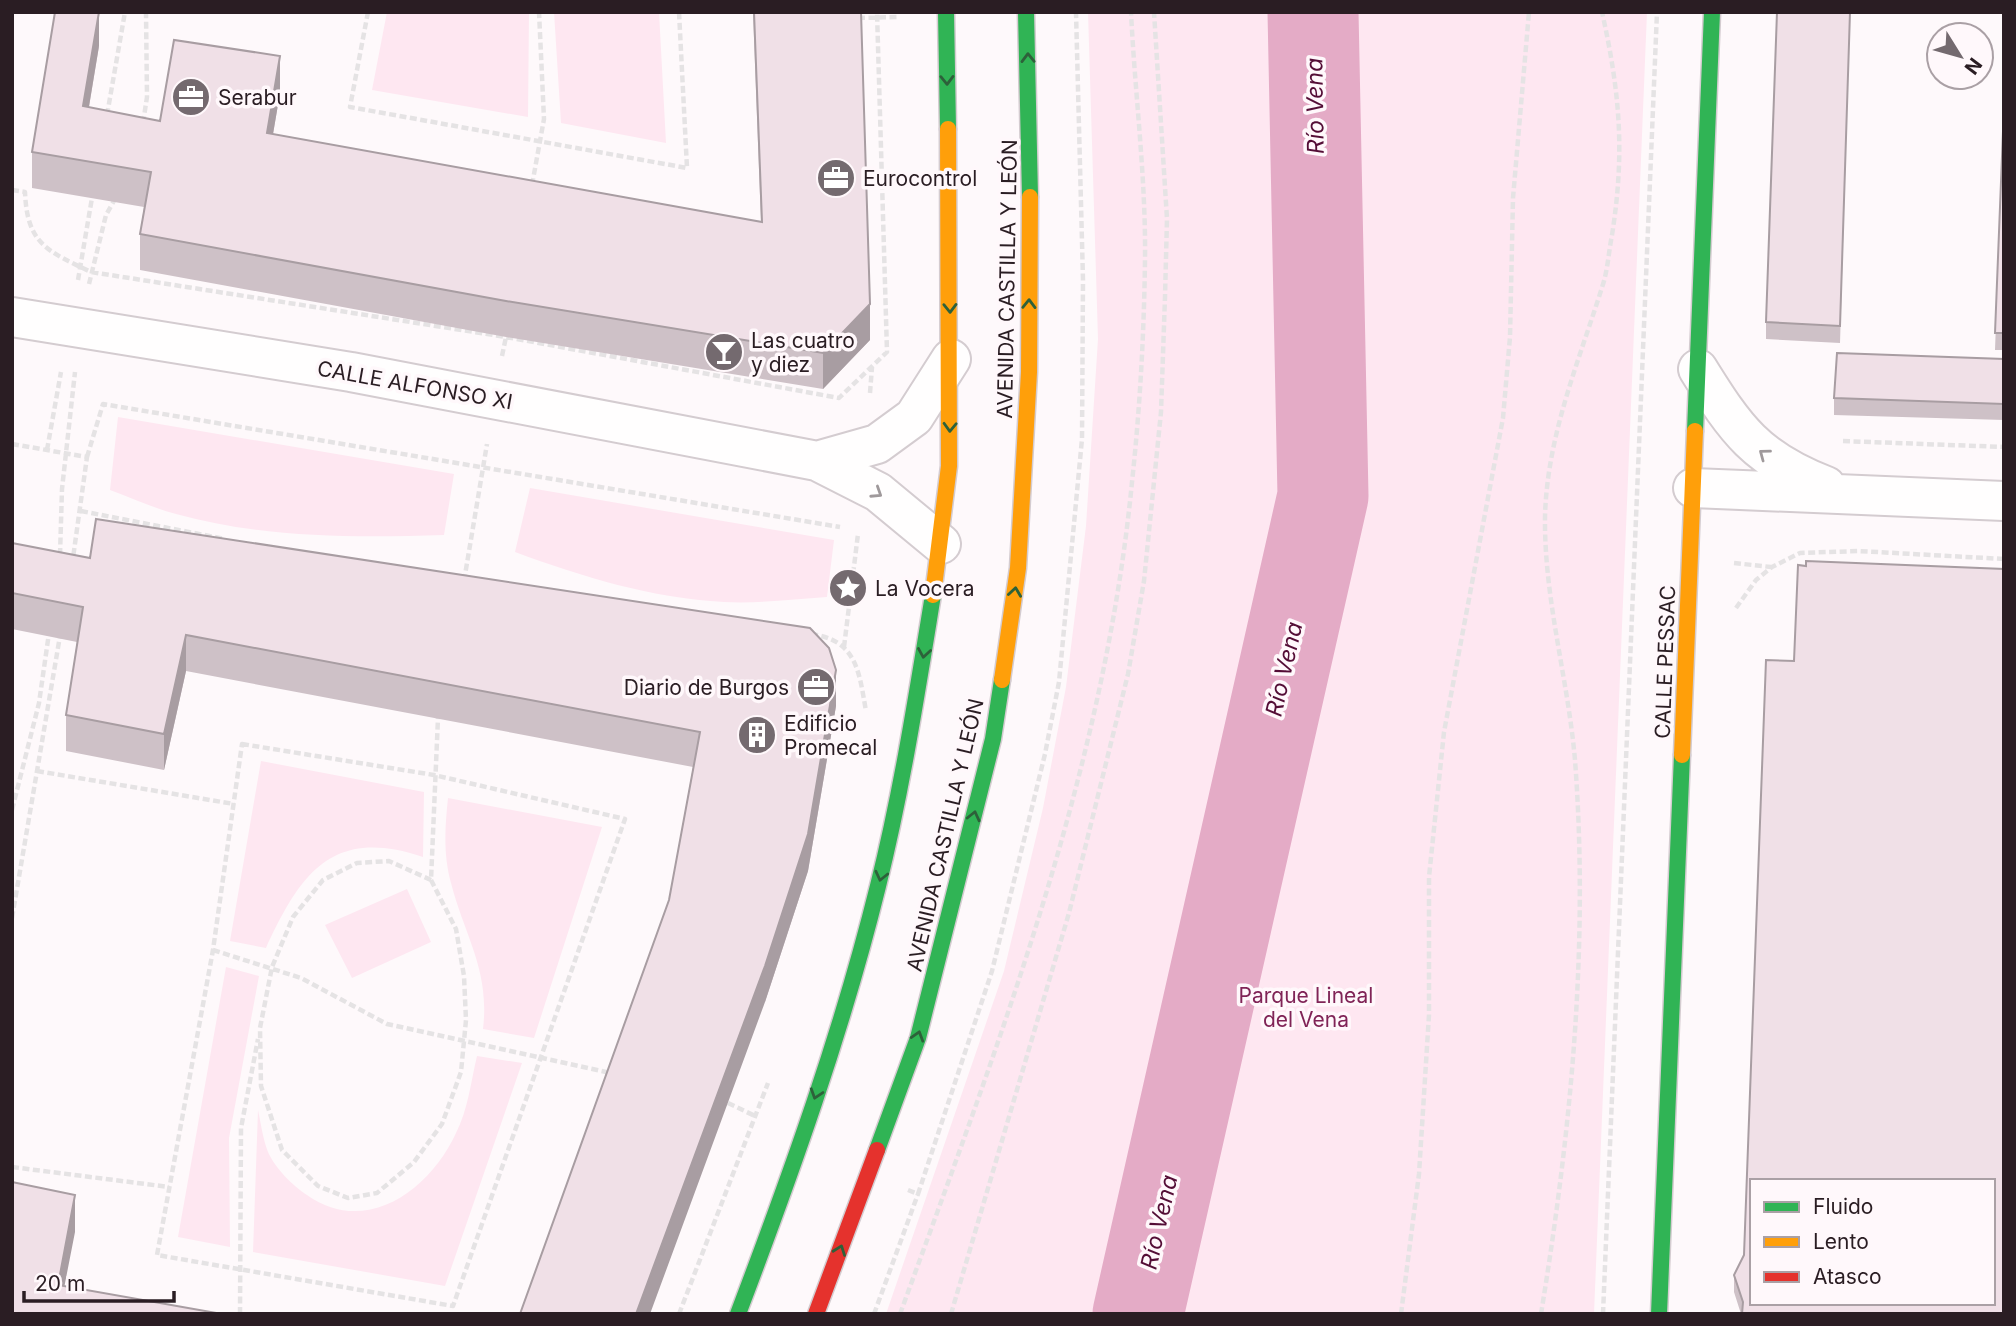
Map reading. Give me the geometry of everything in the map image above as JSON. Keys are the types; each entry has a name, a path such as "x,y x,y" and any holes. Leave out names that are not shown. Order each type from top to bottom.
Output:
{"main road":[{"path":"738,1314 810,1114 878,888 905,770 941,544 949,466 951,359 946,12"},
{"name":"AVENIDA CASTILLA Y LEÓN","path":"816,1314 918,1038 993,739 1018,568 1029,372 1031,189 1026,12"},
{"name":"CALLE PESSAC","path":"1659,1314 1712,12"}],"street":[{"name":"CALLE ALFONSO XI","path":"12,317 351,372 817,461 878,492 941,544"},
{"name":"CALLE ALFONSO XI","path":"817,461 877,444 914,417 951,359"},
{"path":"1698,369 1736,428 1766,457 1800,477 1847,495"},
{"path":"1693,488 2004,501"}],"path":[{"path":"106,119 125,12"},
{"path":"142,131 147,97 146,12"},
{"path":"368,12 350,107 687,168 679,12"},
{"path":"531,192 544,119 539,12"},
{"path":"900,1314 997,1049 1085,761 1104,672 1132,484 1145,259 1131,12"},
{"path":"951,1314 1069,913 1128,674 1144,581 1161,412 1166,297 1167,219 1154,12"},
{"path":"1401,1314 1419,1174 1429,1015 1429,877 1444,732 1503,418 1510,337 1513,198 1529,12"},
{"path":"1541,1314 1566,1156 1578,993 1575,759 1549,591 1545,517 1557,428 1605,277 1620,173 1622,127 1602,12"},
{"path":"1603,1314 1657,12"},
{"path":"12,190 25,192 26,220 45,248 91,272 506,337 839,398 887,352 878,15 858,18"},
{"path":"80,267 94,186"},
{"path":"59,564 65,454 91,272 106,215 119,191"},
{"path":"463,585 506,337"},
{"path":"72,566 87,457 103,404 845,528"},
{"path":"1832,440 2004,447"},
{"path":"12,444 87,457"},
{"path":"81,511 231,540"},
{"path":"1731,619 1756,580 1787,557 1800,553 1858,551 2004,559"},
{"path":"12,810 39,703 50,626"},
{"path":"804,633 831,636 857,663 867,715"},
{"path":"12,918 60,634"},
{"path":"260,1028 261,1086 282,1150 318,1186 348,1198 377,1193 414,1162 442,1124 461,1072 464,976 456,929 432,880 438,719"},
{"path":"243,744 434,775 625,819 543,1058 453,1306 157,1255 214,950 234,804 243,744"},
{"path":"37,771 234,804"},
{"path":"240,1314 242,1128 272,967 293,917 323,880 357,863 389,861 432,880"},
{"path":"214,950 272,967 387,1024 618,1075"},
{"path":"679,1314 770,1077"},
{"path":"727,1103 756,1116"},
{"path":"12,1167 169,1187"},
{"path":"874,1314 918,1194"}],"green space":[{"path":"387,12 529,12 528,117 372,90"},
{"path":"554,12 659,12 666,143 561,123"},
{"name":"Parque Lineal del Vena","path":"1088,12 1647,12 1594,1314 886,1314 1004,971 1043,808 1066,687 1086,526 1098,339"},
{"path":"118,417 454,474 444,535 343,536 275,532 209,522 151,506 110,490"},
{"path":"530,488 834,540 827,597 763,602 697,600 592,578 515,552"},
{"path":"261,761 424,792 423,857 392,849 365,848 343,853 324,863 307,878 279,921 266,948 230,941"},
{"path":"448,798 602,827 534,1038 483,1029 480,971 451,883 447,862"},
{"path":"407,889 431,942 352,978 325,925"},
{"path":"226,967 259,976 229,1138 230,1247 178,1237"},
{"path":"477,1056 522,1063 445,1286 253,1252 258,1110 268,1152 296,1187 329,1207 352,1211 373,1209 394,1201 413,1189 445,1154 463,1115"}],"building":[{"path":"55,12 99,12 83,106 160,121 174,40 280,56 267,133 762,222 754,12 861,12 870,304 823,353 506,301 140,234 151,172 32,152"},
{"path":"1777,12 1850,12 1840,326 1766,322"},
{"path":"2004,106 2004,333 1995,333"},
{"path":"1837,353 2004,359 2004,404 1834,398"},
{"path":"96,519 810,628 829,648 836,670 808,834 765,966 636,1314 520,1314 669,900 700,732 186,635 164,734 66,715 83,607 12,593 12,543 90,558"},
{"path":"1806,561 2004,569 2004,1314 1742,1314 1743,1302 1734,1275 1744,1255 1766,660 1794,661 1798,565 1806,566"},
{"path":"12,1182 75,1195 58,1285 222,1314 12,1314"}],"waterway":[{"name":"Río Vena","path":"1138,1314 1323,496 1313,12"}],"traffic: fast":[{"path":"946,12 948,129"},
{"path":"1026,12 1030,197"},
{"path":"1695,431 1712,12"},
{"path":"738,1314 814,1102 864,941 902,778 933,595"},
{"path":"877,1150 918,1038 993,739 1002,680"},
{"path":"1659,1314 1682,755"}],"traffic: slow":[{"path":"933,595 949,466 948,129"},
{"path":"1002,680 1018,568 1029,372 1030,197"},
{"path":"1682,755 1695,431"}],"traffic: jam":[{"path":"816,1314 877,1150"}],"place":[{"name":"Serabur","path":"191,97"},
{"name":"Eurocontrol","path":"836,178"},
{"name":"Las cuatro y diez","path":"724,352"},
{"name":"La Vocera","path":"848,588"},
{"name":"Diario de Burgos","path":"816,687"},
{"name":"Edificio Promecal","path":"757,735"}]}
